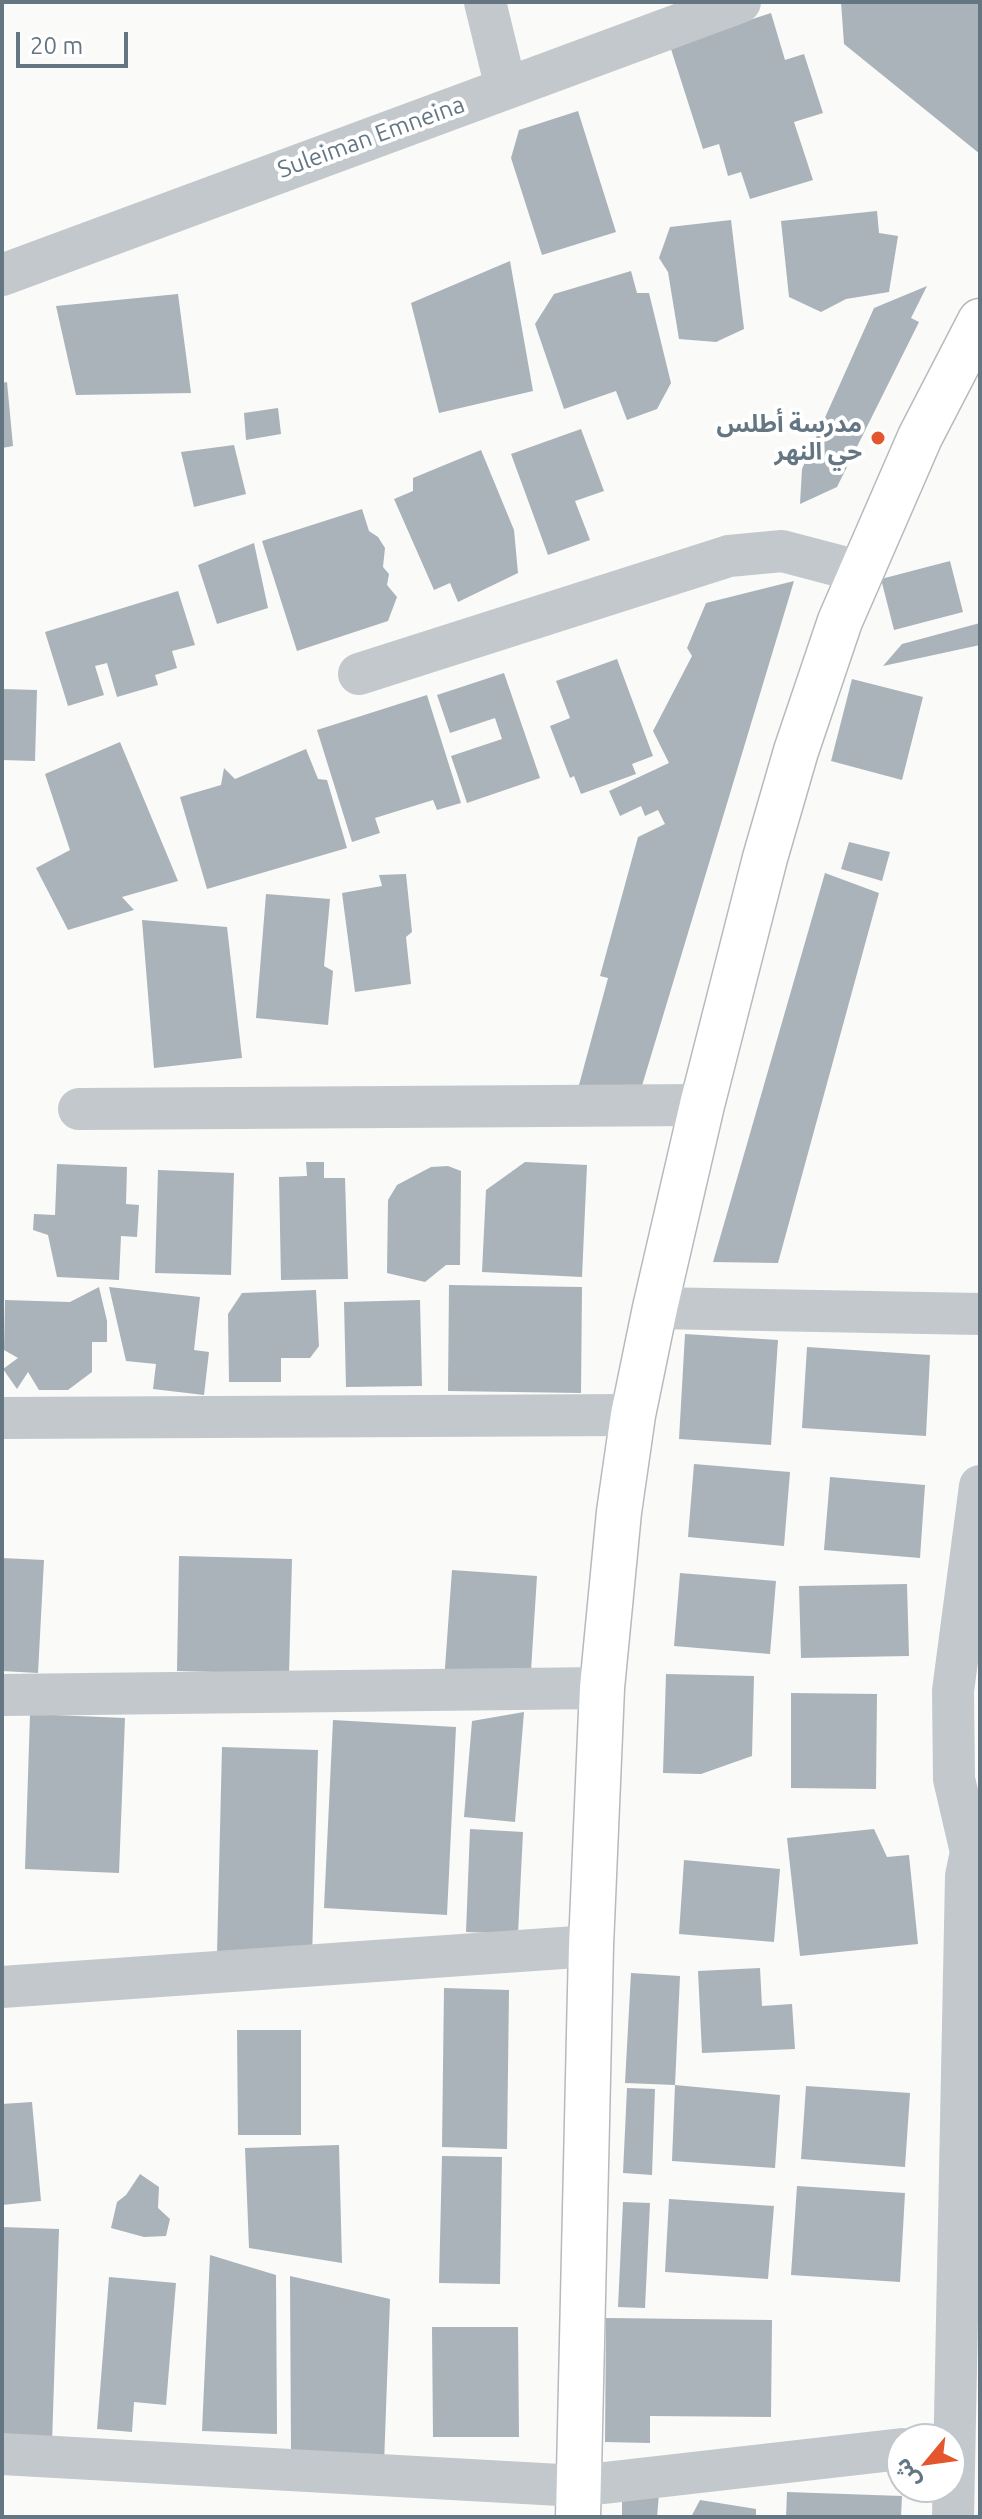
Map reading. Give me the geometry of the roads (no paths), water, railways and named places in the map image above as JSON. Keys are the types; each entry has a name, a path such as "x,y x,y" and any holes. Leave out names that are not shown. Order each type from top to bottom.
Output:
{"main road":[{"path":"578,2502 591,1946 602,1688 619,1512 633,1415 702,1105 765,858 796,751 840,621 920,437 980,321"}],"street":[{"path":"485,2 506,88"},
{"name":"Suleiman Emneina","path":"2,275 740,2"},
{"path":"359,674 729,556 782,551 862,572"},
{"path":"79,1109 702,1105"},
{"path":"655,1308 980,1314"},
{"path":"2,1418 633,1415"},
{"path":"961,2423 966,1876 976,1845 954,1779 953,1691 980,1486"},
{"path":"2,1695 602,1688"},
{"path":"2,1987 591,1946"},
{"path":"2,2454 578,2502 886,2452"}],"place":[{"name":"مدرسة أطلس حي النهر","path":"878,438"}]}
